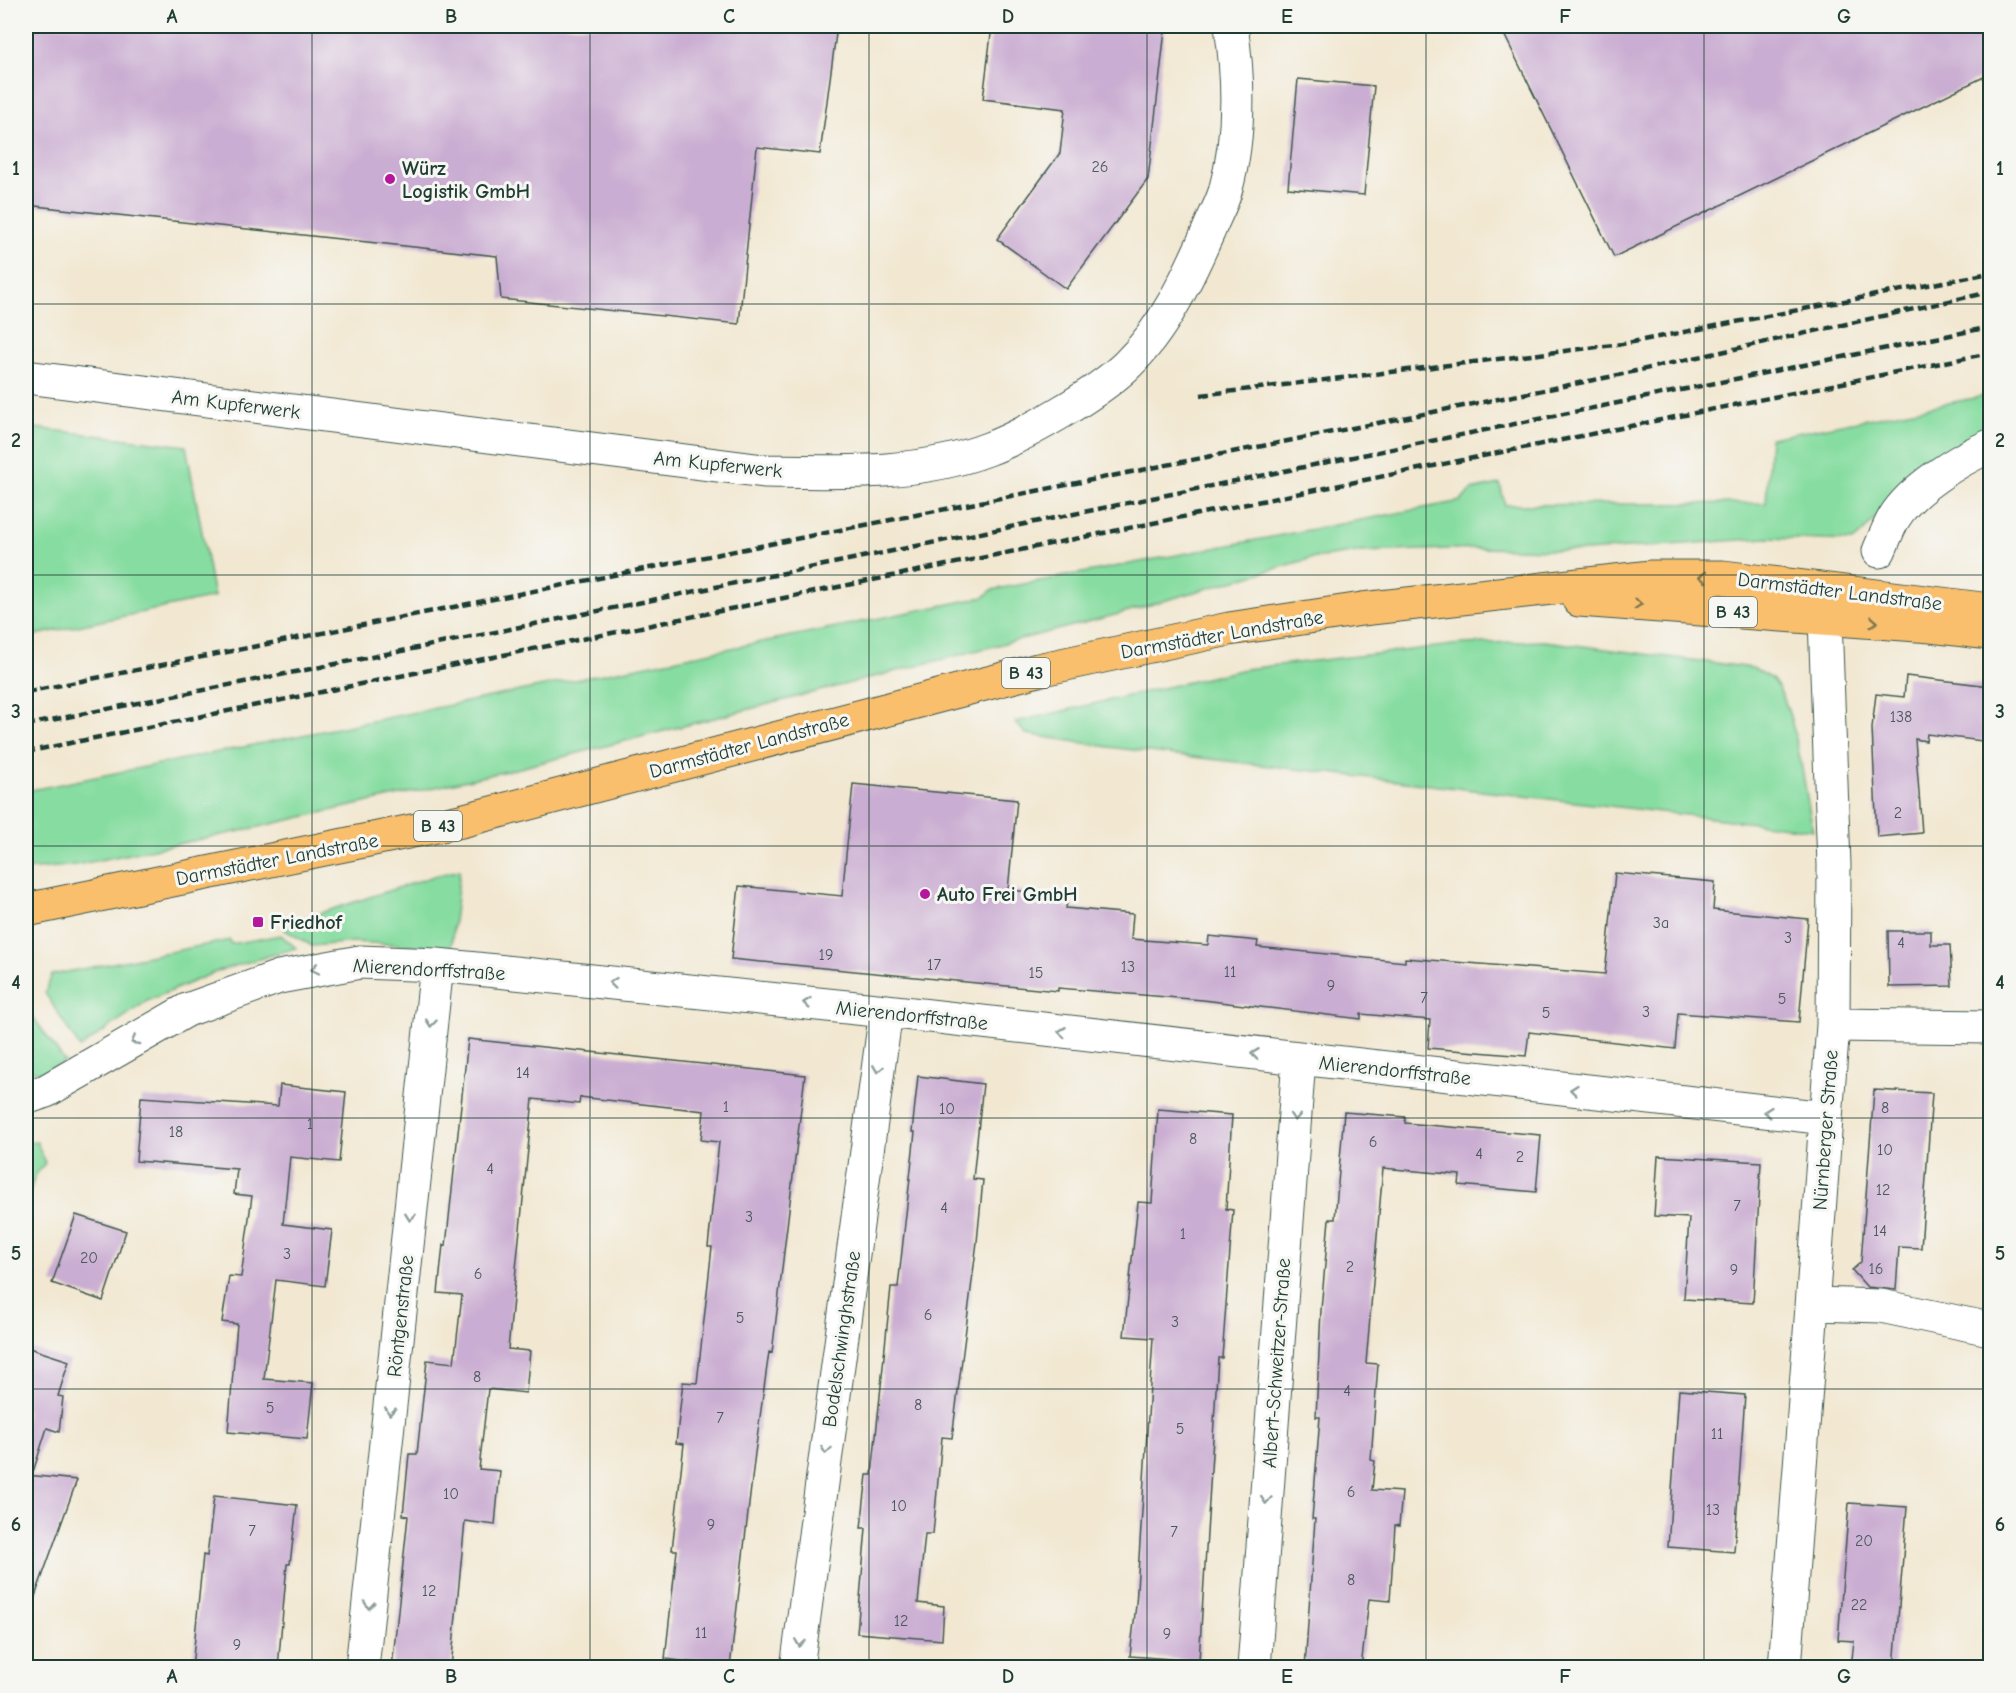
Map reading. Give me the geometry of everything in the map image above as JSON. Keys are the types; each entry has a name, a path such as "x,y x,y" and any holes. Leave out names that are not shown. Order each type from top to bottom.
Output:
{"main road":[{"name":"Darmstädter Landstraße","path":"26,910 461,821 1038,670 1229,629 1362,609 1475,597 1825,604 1990,610"},
{"name":"Darmstädter Landstraße","path":"1825,604 1990,633"}],"street":[{"name":"Am Kupferwerk","path":"26,377 764,471 840,472 921,466 988,449 1050,419 1127,365 1153,333 1186,282 1225,193 1235,130 1236,62 1231,26"},
{"path":"1879,551 1895,516 1918,491 1974,453 1990,446"},
{"name":"Nürnberger Straße","path":"1785,1668 1814,1304 1833,1025 1834,865 1825,604"},
{"name":"Mierendorffstraße","path":"26,1098 46,1091 188,1010 279,977 360,962 437,965 886,1011 1826,1118"},
{"name":"Röntgenstraße","path":"362,1668 437,965"},
{"name":"Bodelschwinghstraße","path":"797,1668 886,1011"},
{"path":"1833,1025 1990,1027"},
{"name":"Albert-Schweitzer-Straße","path":"1254,1668 1299,1059"},
{"path":"1814,1304 1881,1306 1990,1329"}],"green space":[{"path":"1990,395 1990,427 1913,472 1897,487 1868,527 1853,541 1767,538 1586,551 1483,548 1359,552 1309,559 1115,615 516,769 236,832 76,865 26,870 26,791 984,597 992,590 1461,501 1471,490 1500,484 1505,505 1766,503 1770,438"},
{"path":"26,427 186,446 214,597 26,637"},
{"path":"1544,641 1753,668 1771,678 1781,693 1794,730 1813,830 1116,748 1026,734 1015,722 1245,669 1462,644"},
{"path":"460,870 451,948 354,942 312,946 285,930 284,925 434,876"},
{"path":"281,935 296,948 218,971 147,1001 80,1048 45,993 52,975 230,940 231,944"},
{"path":"26,1007 65,1062 43,1072 26,1071"},
{"path":"37,1142 45,1163 35,1176 26,1203 26,1143"}],"building":[{"name":"Würz Logistik GmbH","path":"26,26 837,26 820,154 757,147 739,324 501,299 497,256 26,205"},
{"path":"992,26 1124,26 1165,30 1148,179 1066,289 997,239 1060,153 1065,109 983,99"},
{"path":"1500,26 1990,26 1990,74 1614,257"},
{"path":"1298,79 1374,86 1364,195 1288,188"},
{"path":"1906,676 1990,686 1990,742 1927,734 1926,741 1915,739 1922,833 1877,837 1872,728 1876,694 1904,697"},
{"path":"853,784 1017,800 1008,890 1068,896 1066,908 1133,914 1131,939 1208,945 1209,936 1258,941 1257,947 1405,962 1405,958 1605,974 1615,873 1715,882 1713,910 1808,919 1799,1022 1678,1013 1675,1049 1529,1032 1526,1056 1428,1048 1430,1020 1361,1014 1361,1019 1203,1000 1058,988 1058,991 731,959 739,886 842,896"},
{"path":"1888,931 1931,931 1931,945 1950,945 1952,986 1889,987"},
{"path":"468,1039 805,1075 772,1353 769,1352 755,1453 730,1667 665,1659 677,1550 672,1550 684,1444 676,1443 683,1382 697,1383 712,1247 708,1247 719,1142 701,1140 704,1111 580,1097 579,1104 533,1099 508,1349 530,1351 526,1393 488,1389 479,1469 500,1471 495,1525 465,1521 451,1668 392,1668 408,1516 403,1515 409,1454 417,1454 427,1360 454,1363 462,1295 438,1293 443,1245 446,1246"},
{"path":"918,1076 983,1084 973,1179 983,1180 977,1242 952,1438 942,1437 933,1534 925,1534 918,1603 944,1606 942,1640 857,1633 866,1528 861,1528 867,1475 872,1475 891,1287 898,1287 915,1132 912,1132"},
{"path":"280,1085 346,1092 339,1162 290,1157 283,1224 332,1230 325,1286 276,1280 264,1379 313,1383 307,1439 228,1432 237,1324 222,1322 229,1276 241,1277 252,1196 234,1194 237,1169 136,1161 141,1097 278,1106"},
{"path":"1874,1090 1932,1093 1921,1248 1899,1247 1896,1290 1867,1287 1852,1270 1861,1262"},
{"path":"1158,1109 1232,1115 1226,1209 1233,1210 1222,1358 1218,1358 1199,1661 1130,1656 1136,1605 1153,1338 1124,1336 1138,1202 1152,1203"},
{"path":"1344,1112 1405,1117 1405,1123 1541,1135 1536,1192 1459,1185 1460,1175 1383,1168 1366,1363 1378,1364 1371,1460 1375,1461 1372,1490 1402,1492 1399,1526 1395,1525 1390,1601 1369,1599 1361,1668 1305,1668 1315,1519 1312,1519 1320,1417 1316,1417 1321,1310 1329,1219 1335,1219"},
{"path":"1658,1156 1761,1162 1753,1303 1684,1299 1689,1218 1654,1216"},
{"path":"76,1215 126,1231 103,1301 52,1283"},
{"path":"26,1347 69,1361 58,1396 63,1397 59,1432 47,1428 33,1472 26,1471"},
{"path":"1679,1390 1745,1395 1734,1552 1668,1547"},
{"path":"26,1475 77,1480 30,1610 26,1609"},
{"path":"214,1496 297,1505 290,1564 287,1564 278,1668 192,1668 203,1555 207,1556"},
{"path":"1849,1503 1907,1507 1894,1668 1851,1668 1854,1641 1838,1640"}],"railway":[{"path":"1201,395 1622,344 1990,273"},
{"path":"26,692 1609,377 1990,292"},
{"path":"26,725 417,648 1990,327"},
{"path":"26,752 1990,353"}],"place":[{"name":"Würz Logistik GmbH","path":"390,179"},
{"name":"Auto Frei GmbH","path":"925,894"},
{"name":"Friedhof","path":"258,922"}]}
